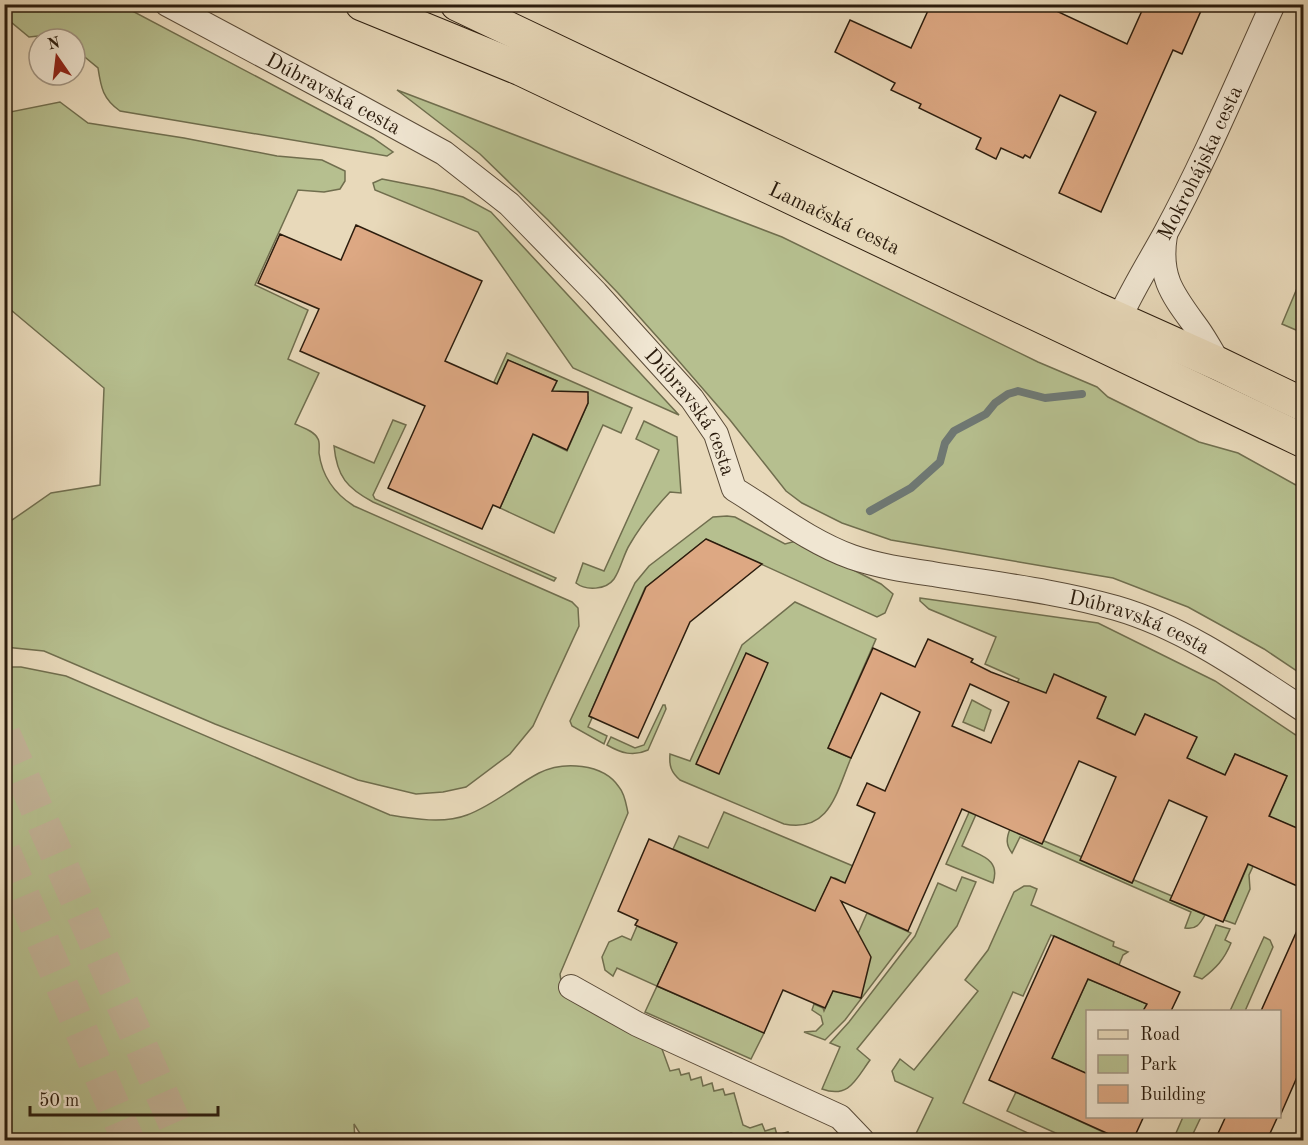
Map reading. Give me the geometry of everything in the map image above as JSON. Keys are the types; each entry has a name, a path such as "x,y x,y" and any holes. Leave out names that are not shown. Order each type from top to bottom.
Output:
{"main road":[{"name":"Lamačská cesta","path":"362,4 521,69 1304,441"},
{"name":"Lamačská cesta","path":"457,4 1119,320 1304,405"},
{"path":"1119,320 1115,344 1122,356"}],"street":[{"name":"Dúbravská cesta","path":"167,4 444,153 509,204 596,293 692,399 716,434 734,489 818,541 852,557 886,566 1053,594 1117,608 1180,634 1224,658 1304,710"},
{"name":"Mokrohájska cesta","path":"1119,320 1132,290 1165,234 1273,4"},
{"path":"1165,234 1162,250 1170,288 1219,364"},
{"path":"571,987 637,1024 840,1117 862,1140"}],"green space":[{"path":"4,5 121,5 373,138 393,152 387,156 120,111 110,102 104,92 98,68 87,59 87,27 27,27 27,35 5,17"},
{"path":"397,90 782,237 1038,362 1097,387 1108,397 1199,442 1238,453 1303,489 1303,675 1264,649 1188,607 1113,578 891,540 842,523 802,503 786,491 730,420 677,359 548,220 480,154"},
{"path":"60,102 88,123 277,156 322,160 345,171 345,181 340,189 324,192 298,190 255,285 308,310 288,359 319,373 295,424 316,436 326,477 335,490 354,506 572,602 578,608 579,626 533,726 510,754 466,787 416,794 358,780 215,724 44,651 5,647 5,525 51,493 100,485 104,388 5,305 5,113"},
{"path":"382,179 463,197 491,212 679,415 573,368 478,232 375,190 373,183"},
{"path":"1303,274 1304,333 1282,324"},
{"path":"507,353 632,408 621,433 603,425 554,533 500,508 533,434 567,451 588,403 588,397 584,392 577,392 545,407 557,381 508,360 497,384 494,382"},
{"path":"393,420 406,425 373,495 375,499 556,578 554,581 373,502 350,486 341,474 334,446 374,463"},
{"path":"644,421 677,437 681,493 670,492 648,517 630,544 610,583 596,588 580,586 576,583 583,563 604,571 659,450 636,439"},
{"path":"713,517 735,517 785,544 796,541 881,584 893,594 885,613 877,617 706,539 645,588 589,716 592,718 588,727 607,736 604,744 572,726 570,721 635,583 649,566"},
{"path":"920,598 1098,623 1215,681 1303,740 1303,831 1275,819 1249,875 1250,889 1235,924 1224,920 1287,776 1235,754 1225,775 1187,758 1196,737 1145,714 1135,735 1097,718 1106,697 1055,675 1045,696 1017,683 1019,679 985,664 996,637 929,609 920,601"},
{"path":"795,602 876,639 828,748 851,758 841,784 829,808 821,816 812,822 799,825 784,824 680,780 670,765 670,754 690,761 742,645"},
{"path":"4,667 21,667 66,676 390,815 429,820 458,818 486,806 530,778 549,769 582,766 603,773 612,779 621,790 628,813 560,974 563,994 663,1042 662,1049 670,1071 679,1069 681,1075 689,1073 691,1080 701,1077 703,1086 712,1083 714,1091 723,1089 725,1095 734,1093 743,1125 750,1128 762,1124 765,1131 775,1128 777,1135 788,1132 790,1140 742,1140 743,1138 731,1133 728,1140 364,1140 354,1124 355,1140 5,1140"},
{"path":"972,700 991,710 984,731 963,722"},
{"path":"663,705 666,709 648,750 627,753 607,745 611,737 635,748 644,745"},
{"path":"991,763 994,774 962,846 991,863 995,875 993,883 946,864"},
{"path":"724,812 853,866 834,911 841,887 839,880 835,878 830,880 815,912 673,849 679,836 708,848"},
{"path":"1010,829 1082,857 1081,860 1132,883 1134,880 1172,896 1171,900 1205,915 1197,926 1185,928 1191,912 1020,837 1012,853 1007,842"},
{"path":"962,877 976,882 957,926 857,1049 870,1060 856,1080 845,1089 831,1091 822,1089 840,1047 830,1043 849,1022 915,936 938,883 956,891"},
{"path":"1024,886 1037,889 1031,905 1114,942 1113,946 1128,952 1123,955 1119,965 1051,935 1023,996 1013,992 963,1103 1043,1140 913,1140 933,1098 895,1081 892,1071 900,1059 914,1070 978,991 965,980 988,950 1014,892"},
{"path":"867,913 911,933 845,1020 825,1040 804,1032 816,1031 823,1024 821,1016 812,1010 814,1004 823,1008 824,1011"},
{"path":"1216,925 1230,929 1225,940 1231,943 1219,963 1202,979 1194,976"},
{"path":"637,926 677,943 657,986 617,968 613,976 605,970 602,957 609,942 622,936 631,940"},
{"path":"1264,937 1270,940 1273,947 1245,1010 1230,1010"},
{"path":"1088,979 1147,1004 1144,1010 1086,1010 1086,1074 1052,1058"},
{"path":"657,986 764,1033 751,1059 645,1012"},
{"path":"1016,1092 1114,1137 1112,1140 1071,1140 1007,1111"},
{"path":"1183,1118 1201,1118 1190,1140 1173,1140"}],"building":[{"path":"931,4 1055,4 1052,9 1127,44 1145,4 1204,4 1182,54 1173,50 1101,212 1059,193 1096,112 1060,95 1030,158 1025,155 1023,158 1001,148 996,159 976,149 981,138 919,108 921,104 891,90 895,83 835,52 850,20 911,48"},
{"path":"356,225 482,281 445,361 497,384 508,360 557,381 552,391 588,392 588,403 567,450 533,434 500,508 493,505 482,529 388,488 425,406 300,351 319,309 258,283 280,234 341,260"},
{"path":"706,539 762,564 690,622 638,738 589,716 646,587"},
{"path":"928,639 973,659 971,662 991,672 1046,693 1054,674 1106,697 1097,718 1135,735 1145,714 1197,737 1187,758 1225,775 1235,754 1287,776 1269,816 1304,831 1304,889 1248,864 1223,922 1170,900 1207,817 1169,800 1132,883 1080,860 1116,777 1079,761 1042,844 962,809 908,931 841,901 871,957 861,998 833,991 825,1008 783,990 764,1033 657,986 677,943 635,925 638,920 618,911 649,839 815,911 831,877 845,883 875,813 857,805 867,783 885,791 920,712 881,693 851,758 828,748 873,648 915,667","holes":["970,684 1009,702 991,743 952,726"]},
{"path":"746,653 768,663 719,774 696,764"},
{"path":"1304,915 1304,1061 1281,1114 1281,1010 1261,1010"},
{"path":"1054,936 1180,992 1171,1010 1144,1010 1147,1004 1088,979 1052,1058 1086,1073 1086,1118 1143,1118 1133,1140 1122,1140 989,1080"},
{"path":"1225,1118 1277,1118 1267,1140 1215,1140"}],"waterway":[{"path":"870,511 911,488 940,462 945,443 954,431 986,414 995,403 1008,394 1018,391 1045,398 1082,394"}],"tunnel":[{"path":"4,734 182,1140"},
{"path":"4,851 128,1140"}]}
